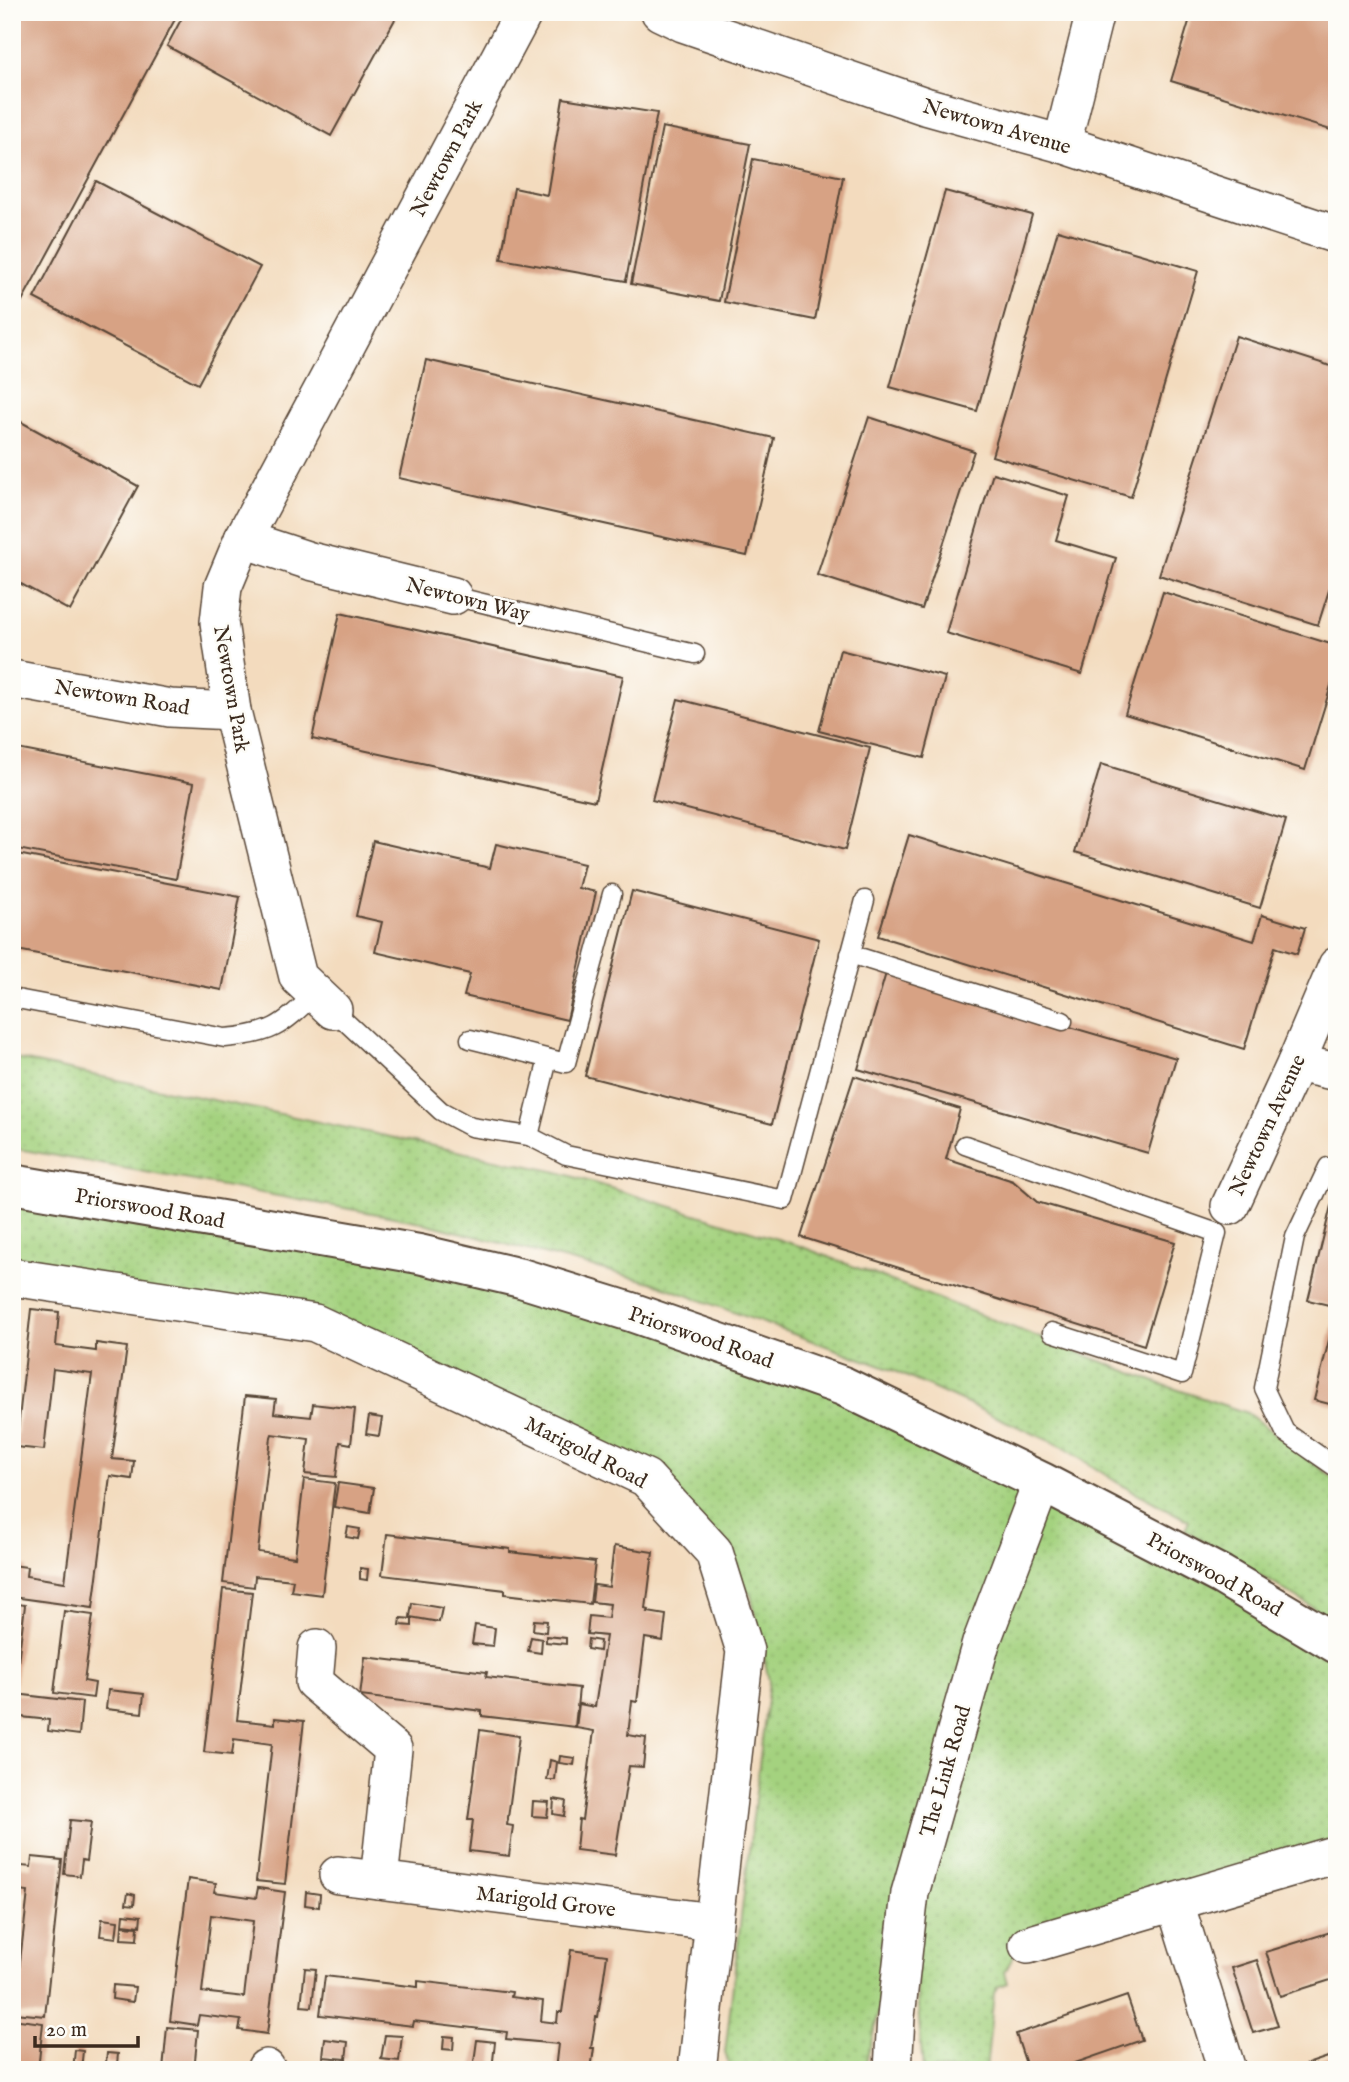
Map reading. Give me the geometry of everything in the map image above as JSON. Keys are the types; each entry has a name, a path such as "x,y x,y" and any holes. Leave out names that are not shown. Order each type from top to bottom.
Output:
{"street":[{"name":"Newtown Park","path":"324,1002 298,977 232,711 219,622 223,587 243,539 524,12"},
{"name":"Newtown Avenue","path":"660,12 683,23 925,106 1062,144 1337,235"},
{"path":"1062,144 1095,12"},
{"name":"Newtown Way","path":"243,539 310,561 453,596"},
{"name":"Newtown Road","path":"12,679 170,708 232,711"},
{"name":"Newtown Avenue","path":"1223,1220 1333,988"},
{"path":"1296,1063 1337,1072"},
{"name":"Priorswood Road","path":"12,1184 419,1254 521,1278 631,1312 843,1386 1042,1482 1221,1575 1337,1644"},
{"name":"Marigold Road","path":"12,1278 315,1323 646,1478 714,1552 745,1651 698,2070"},
{"name":"The Link Road","path":"893,2070 896,2017 910,1894 981,1643 1042,1482"},
{"path":"317,1647 314,1682 393,1749 379,1880"},
{"path":"1028,1945 1337,1854"},
{"name":"Marigold Grove","path":"338,1875 713,1922"},
{"path":"1175,1903 1227,2070"}],"lane":[{"name":"Newtown Way","path":"453,596 695,654"},
{"path":"470,1039 566,1063 612,894"},
{"path":"864,900 850,954 1063,1021"},
{"name":"Newtown Park","path":"324,1002 441,1111 471,1127 529,1136 566,1155 785,1200 850,954"},
{"path":"17,999 225,1038 255,1035 324,1002"},
{"path":"529,1136 548,1059"},
{"path":"965,1144 1223,1220 1182,1374 1052,1332"},
{"path":"1337,1168 1328,1167 1295,1237 1264,1388 1285,1432 1337,1468"}],"green space":[{"path":"12,1058 558,1172 800,1246 1158,1383 1247,1413 1337,1481 1337,1622 1185,1530 1189,1521 1118,1483 1061,1446 892,1370 651,1282 416,1221 12,1148"},
{"path":"12,1185 468,1262 843,1387 1337,1648 1337,1858 1023,1938 1005,1972 1008,1983 997,1987 994,1993 986,2070 923,2070 909,1894 864,2070 731,2070 725,2053 769,1681 751,1595 646,1478 316,1323 12,1277"}],"building":[{"path":"12,12 179,12 16,312 12,310"},
{"path":"185,12 399,12 331,136 167,46"},
{"path":"1192,12 1337,12 1337,132 1171,81"},
{"path":"563,98 657,113 626,281 501,259 514,188 547,195"},
{"path":"662,127 750,144 719,301 631,284"},
{"path":"753,159 843,177 815,320 724,302"},
{"path":"96,181 260,267 198,384 34,298"},
{"path":"945,191 1032,215 977,411 890,387"},
{"path":"1058,230 1198,271 1131,497 992,456"},
{"path":"1236,336 1337,368 1337,565 1318,625 1159,575"},
{"path":"426,360 774,438 747,556 399,478"},
{"path":"12,417 138,486 70,611 12,579"},
{"path":"869,417 974,451 922,609 817,575"},
{"path":"993,473 1069,496 1056,540 1116,558 1082,674 946,633"},
{"path":"1163,592 1337,646 1337,666 1305,770 1125,714"},
{"path":"340,613 623,676 595,801 312,739"},
{"path":"840,650 945,677 924,758 819,731"},
{"path":"678,699 870,748 845,850 652,800"},
{"path":"12,748 194,783 176,879 12,848"},
{"path":"1101,764 1286,820 1260,908 1075,852"},
{"path":"909,835 1254,941 1262,915 1305,928 1297,954 1275,947 1244,1049 878,936"},
{"path":"373,841 490,868 496,844 584,864 578,888 596,892 567,1020 464,996 470,974 375,952 382,922 356,916"},
{"path":"12,853 240,897 222,990 12,949"},
{"path":"632,891 819,939 772,1124 585,1076"},
{"path":"886,973 1176,1058 1148,1153 858,1069"},
{"path":"854,1076 960,1109 946,1159 1013,1181 1037,1202 1175,1242 1144,1345 801,1237"},
{"path":"1331,1206 1337,1207 1337,1307 1308,1300"},
{"path":"31,1309 59,1312 56,1346 96,1351 96,1343 127,1347 112,1459 134,1461 132,1479 110,1476 93,1608 12,1597 12,1565 27,1567 26,1576 65,1582 92,1374 53,1369 44,1450 16,1447"},
{"path":"1337,1312 1337,1406 1314,1400"},
{"path":"245,1396 276,1399 274,1413 311,1417 313,1404 355,1409 351,1444 340,1442 336,1477 305,1474 309,1439 272,1434 271,1437 258,1552 295,1557 304,1479 335,1483 322,1595 291,1591 293,1580 255,1576 254,1587 223,1583"},
{"path":"369,1416 382,1418 379,1436 366,1434"},
{"path":"338,1483 374,1488 370,1513 334,1507"},
{"path":"348,1527 360,1529 358,1539 346,1537"},
{"path":"387,1534 595,1562 590,1604 505,1594 505,1590 382,1575"},
{"path":"614,1546 653,1552 646,1609 648,1612 666,1615 663,1641 645,1638 637,1702 632,1701 628,1735 646,1738 643,1767 629,1766 615,1855 576,1850 594,1731 576,1728 579,1704 595,1707 606,1636 587,1634 589,1616 608,1618 610,1604 592,1602 594,1585 609,1587"},
{"path":"360,1568 368,1569 367,1580 360,1579"},
{"path":"223,1589 252,1592 237,1720 275,1724 275,1718 304,1721 285,1884 256,1881 272,1744 234,1739 232,1755 204,1752"},
{"path":"12,1603 25,1605 15,1687 12,1687"},
{"path":"412,1603 442,1608 439,1622 410,1617"},
{"path":"64,1611 93,1615 84,1681 95,1683 93,1698 54,1693"},
{"path":"401,1618 412,1619 412,1626 400,1625"},
{"path":"534,1620 547,1621 546,1632 533,1630"},
{"path":"475,1625 495,1628 493,1646 472,1644"},
{"path":"546,1636 566,1638 566,1644 546,1642"},
{"path":"531,1637 542,1639 541,1653 528,1651"},
{"path":"588,1639 600,1641 599,1651 587,1649"},
{"path":"365,1657 487,1672 486,1677 579,1688 575,1727 482,1716 482,1711 360,1696"},
{"path":"108,1690 144,1694 142,1713 106,1709"},
{"path":"12,1691 16,1691 16,1694 82,1702 79,1735 48,1731 49,1720 12,1716"},
{"path":"480,1730 519,1736 507,1825 513,1826 509,1856 469,1851 473,1820 468,1820"},
{"path":"560,1756 575,1758 574,1765 559,1763"},
{"path":"550,1760 557,1762 555,1780 547,1780"},
{"path":"554,1799 566,1801 564,1816 553,1814"},
{"path":"533,1801 549,1802 547,1817 532,1816"},
{"path":"70,1820 91,1822 86,1861 82,1860 80,1876 64,1874"},
{"path":"32,1857 62,1860 45,2016 14,2013 28,1892 12,1890 12,1865 31,1867"},
{"path":"188,1879 216,1883 214,1892 256,1898 258,1888 285,1892 267,2034 239,2030 241,2020 199,2015 197,2025 170,2021","holes":["211,1915 253,1921 244,1997 202,1992"]},
{"path":"306,1892 320,1894 319,1907 305,1905"},
{"path":"128,1893 135,1895 134,1905 126,1904"},
{"path":"124,1914 141,1916 140,1926 123,1924"},
{"path":"102,1919 118,1921 116,1938 100,1936"},
{"path":"122,1926 138,1927 137,1940 121,1939"},
{"path":"1337,1930 1337,1978 1280,1996 1266,1952"},
{"path":"571,1950 607,1955 591,2048 594,2048 591,2070 555,2070 558,2044 506,2039 507,2032 414,2021 413,2026 320,2015 325,1976 418,1987 418,1981 512,1992 511,1997 543,2001 541,2021 557,2023 558,2012 562,2012"},
{"path":"1257,1960 1278,2026 1253,2033 1232,1968"},
{"path":"305,1968 316,1969 312,2007 301,2006"},
{"path":"113,1985 135,1987 133,2002 112,1999"},
{"path":"1127,1996 1142,2040 1055,2070 1028,2070 1016,2034"},
{"path":"12,2019 43,2023 38,2070 12,2070"},
{"path":"167,2027 198,2030 194,2070 163,2070"},
{"path":"385,2035 402,2036 399,2061 381,2059"},
{"path":"444,2036 454,2037 453,2050 443,2049"},
{"path":"325,2039 348,2042 346,2059 323,2057"},
{"path":"477,2040 495,2042 492,2070 473,2069"},
{"path":"75,2050 83,2051 81,2070 73,2070"},
{"path":"107,2053 118,2054 117,2064 106,2063"},
{"path":"1337,2054 1337,2070 1303,2070 1301,2066"}]}
